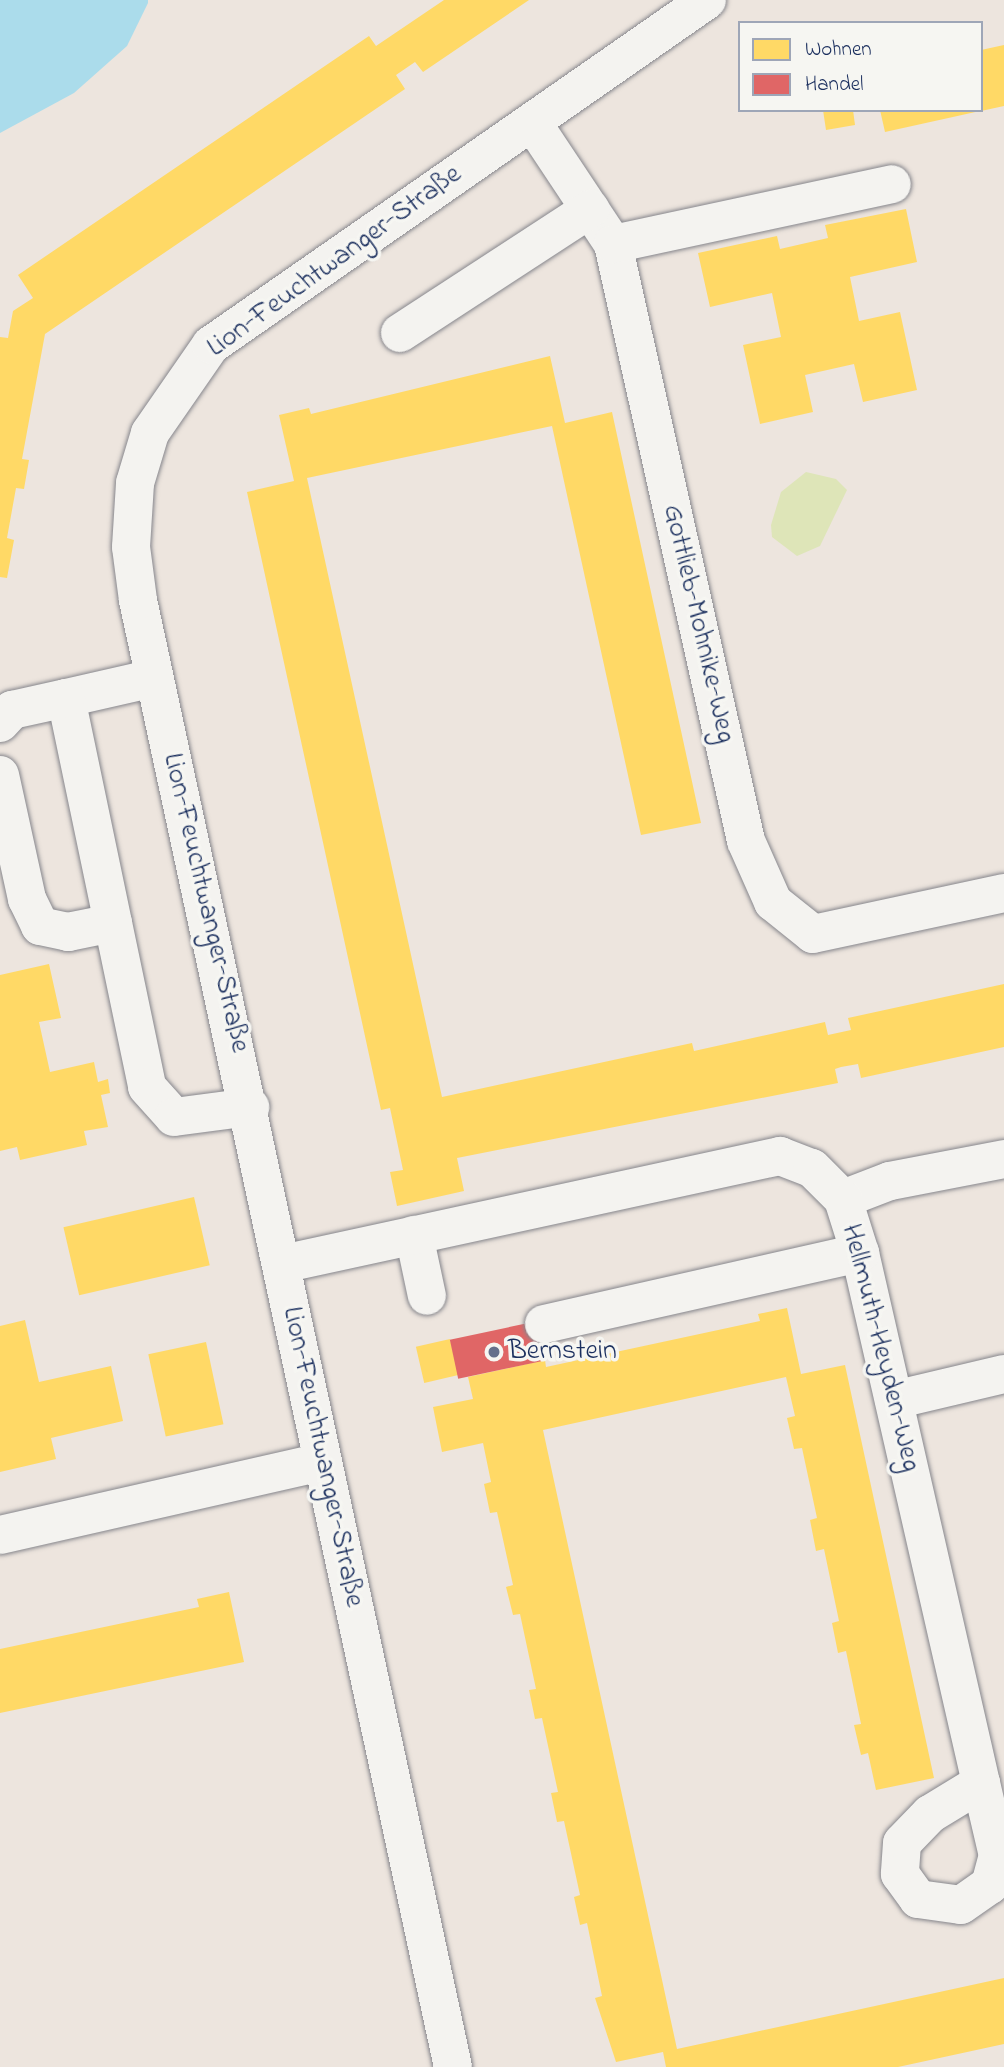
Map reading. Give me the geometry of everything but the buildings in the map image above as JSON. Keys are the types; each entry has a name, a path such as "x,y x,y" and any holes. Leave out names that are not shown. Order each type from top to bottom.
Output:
{"street":[{"name":"Lion-Feuchtwanger-Straße","path":"453,2067 322,1462 250,1107 154,678 131,547 135,483 150,433 180,384 211,345 707,0"},
{"name":"Gottlieb-Mohnike-Weg","path":"532,122 613,244 746,841 773,902 813,934 1004,893"},
{"path":"613,244 892,184"},
{"path":"400,334 590,209"},
{"path":"0,723 12,710 154,678"},
{"path":"66,698 113,923 155,1103 174,1117 200,1118 250,1107"},
{"path":"0,775 27,900 40,926 68,932 113,923"},
{"name":"Hellmuth-Heyden-Weg","path":"282,1264 780,1156 812,1168 843,1199 860,1253 981,1783"},
{"path":"843,1199 890,1181 1004,1159"},
{"path":"414,1235 427,1296"},
{"path":"544,1324 860,1253"},
{"path":"894,1400 1004,1374"},
{"path":"0,1535 322,1462"}],"green space":[{"path":"806,472 836,479 847,490 820,546 797,556 772,537 771,525 781,492"}],"water":[{"path":"0,0 148,0 148,3 127,46 74,93 0,133"}],"place":[{"name":"Bernstein","path":"494,1352"}]}
